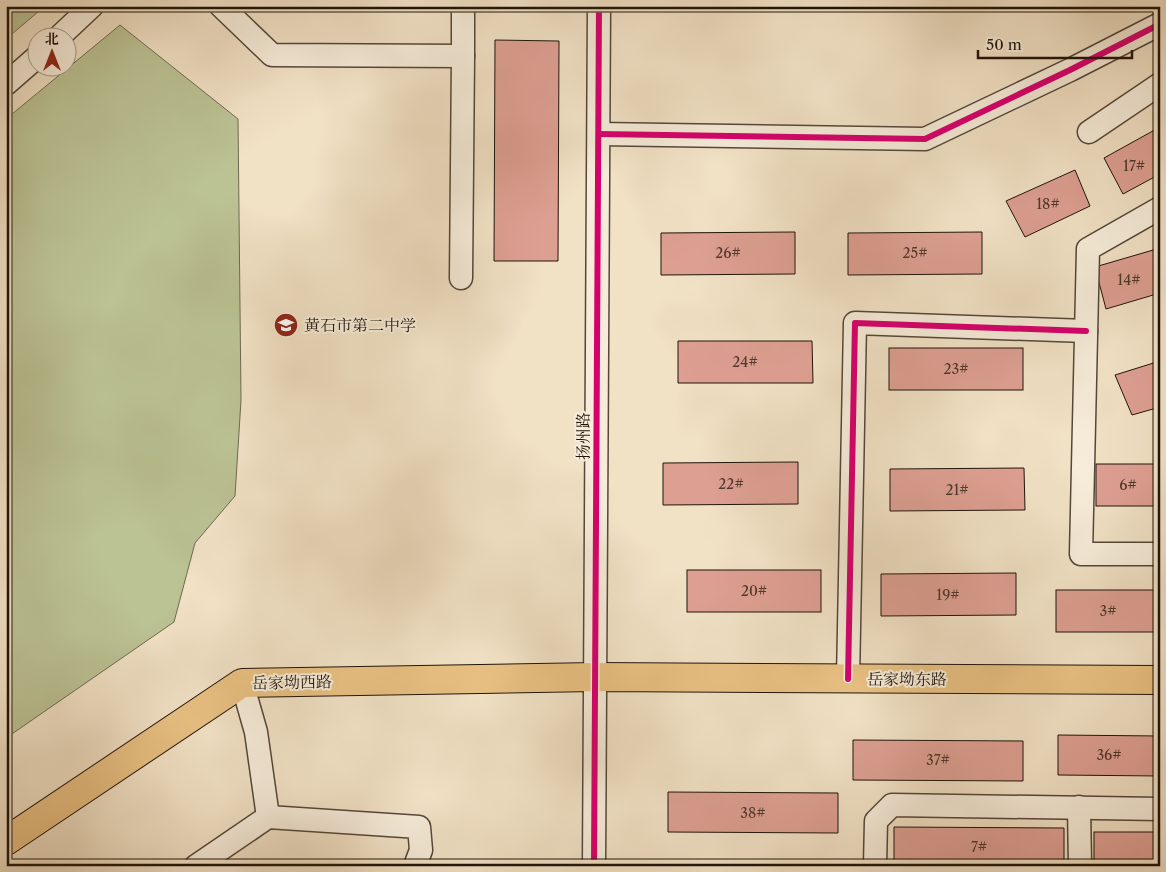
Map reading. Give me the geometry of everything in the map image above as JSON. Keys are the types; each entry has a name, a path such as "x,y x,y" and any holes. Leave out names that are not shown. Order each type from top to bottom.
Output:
{"main road":[{"name":"岳家坳东路","path":"595,677 1160,680"},
{"name":"岳家坳西路","path":"6,841 242,683 595,677"}],"street":[{"path":"69,28 92,6"},
{"path":"222,6 272,55 463,56"},
{"path":"461,278 463,6"},
{"name":"扬州路","path":"594,866 600,6"},
{"path":"598,134 925,139 1070,70 1160,24"},
{"path":"6,84 28,65"},
{"path":"1089,132 1160,84"},
{"path":"1160,208 1088,249 1080,554 1160,554"},
{"path":"848,678 855,323 1086,331"},
{"path":"242,683 256,732 268,817"},
{"path":"875,866 876,821 892,805 1160,808"},
{"path":"1079,807 1080,866"},
{"path":"196,866 268,817 419,827 420,850 415,866"}],"green space":[{"path":"6,6 45,6 6,39"},
{"path":"120,25 238,119 241,400 235,496 195,543 174,622 6,738 6,119 56,78 78,78 78,60"}],"building":[{"path":"495,40 559,41 558,261 494,261"},
{"path":"1160,127 1160,174 1123,194 1104,158"},
{"path":"1075,170 1090,206 1025,237 1006,201"},
{"path":"795,232 795,274 661,275 661,233"},
{"path":"982,232 982,274 848,275 848,233"},
{"path":"1160,248 1160,293 1106,309 1095,267"},
{"path":"678,341 812,341 813,383 678,383"},
{"path":"889,348 1023,348 1023,390 889,390"},
{"path":"1160,361 1160,407 1132,415 1115,375"},
{"path":"798,462 798,504 663,505 663,463"},
{"path":"1096,464 1160,464 1160,506 1096,506"},
{"path":"1024,468 1025,510 890,511 890,469"},
{"path":"687,570 821,570 821,612 687,612"},
{"path":"1016,573 1016,615 881,616 881,574"},
{"path":"1056,590 1160,590 1160,632 1056,632"},
{"path":"1058,735 1160,736 1160,776 1058,775"},
{"path":"853,740 1023,741 1023,781 853,780"},
{"path":"668,792 838,793 838,833 668,832"},
{"path":"894,827 1064,828 1064,866 894,866"},
{"path":"1094,832 1160,832 1160,866 1094,866"}],"cycle path":[{"path":"594,866 599,6"},
{"path":"599,134 925,139 1070,70 1160,24"},
{"path":"848,679 855,323 1086,331"}],"place":[{"name":"黄石市第二中学","path":"286,325"}]}
